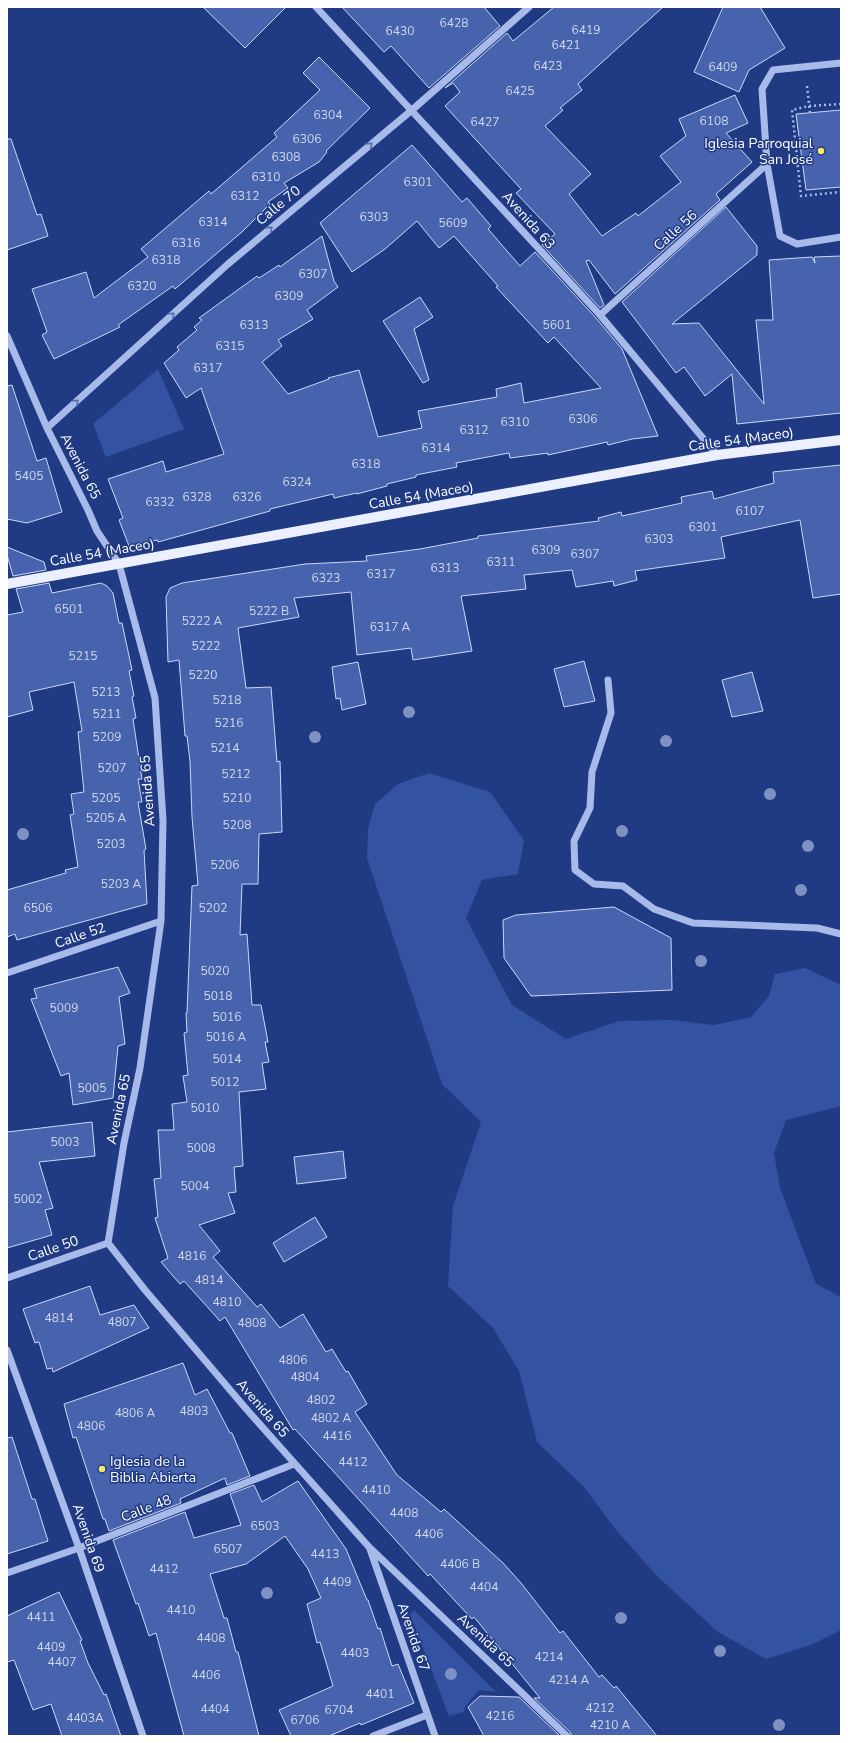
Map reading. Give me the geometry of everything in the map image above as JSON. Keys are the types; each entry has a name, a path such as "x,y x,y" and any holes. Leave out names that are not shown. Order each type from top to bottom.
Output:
{"main road":[{"name":"Calle 54 (Maceo)","path":"7,584 718,454 841,440"}],"street":[{"name":"Avenida 63","path":"316,7 600,316 718,454"},
{"name":"Calle 70","path":"47,428 228,264 412,110 529,7"},
{"path":"841,62 773,70 762,89 768,164 780,236 797,244 841,237"},
{"name":"Calle 56","path":"600,316 768,164"},
{"name":"Avenida 65","path":"7,336 47,428 97,531 119,564 154,698 163,820 161,921 140,1068 124,1143 108,1243 145,1290 294,1464 369,1547 567,1736"},
{"path":"608,680 611,713 592,772 590,808 574,842 575,870 594,884 623,886 654,909 693,923 817,928 841,934"},
{"name":"Calle 52","path":"7,973 161,921"},
{"name":"Calle 50","path":"7,1278 108,1243"},
{"name":"Avenida 69","path":"7,1350 79,1548 143,1736"},
{"name":"Calle 48","path":"7,1573 79,1548 294,1464"},
{"name":"Avenida 67","path":"369,1547 435,1736"},
{"path":"373,1736 427,1715"}],"path":[{"path":"805,66 810,113"},
{"path":"841,104 809,106 792,110 801,196 841,192"}],"shaded area":[{"path":"158,369 184,429 106,457 93,424"},
{"path":"429,773 490,792 524,840 518,874 482,880 466,918 512,1005 566,1039 619,1021 672,1020 714,1025 751,1017 769,996 775,974 805,968 841,985 841,1106 786,1120 774,1153 780,1188 816,1284 841,1297 841,1630 811,1645 766,1659 718,1632 657,1576 616,1530 584,1487 537,1442 519,1371 493,1328 448,1286 453,1206 481,1122 442,1084 367,858 368,829 375,804 398,784"},
{"path":"414,1610 496,1692 479,1690 465,1707 464,1712 449,1716 410,1614"}],"building":[{"path":"203,7 286,7 245,48"},
{"path":"342,7 484,7 500,26 429,88 391,46 384,52"},
{"path":"554,7 663,7 578,84 582,90 560,108 563,110 545,126 591,174 569,194 602,236 636,213 638,216 681,182 660,156 686,136 679,119 735,95 748,123 726,133 752,162 716,194 720,200 615,294 589,260 586,261 604,305 600,308 542,245 555,234 516,193 521,189 445,106 460,92 453,83 445,88 507,33 513,41"},
{"path":"723,7 760,7 785,48 749,70 739,92 694,72"},
{"path":"319,57 370,108 326,151 327,152 319,162 284,183 288,188 268,202 270,204 243,231 175,289 173,286 118,325 120,327 54,359 42,335 47,332 32,289 86,272 94,298 148,257 141,249 209,191 211,194 277,137 274,133 320,90 303,73"},
{"name":"Iglesia Parroquial San José","path":"841,110 841,187 806,190 796,114"},
{"path":"7,139 11,139 37,215 41,214 48,236 7,250"},
{"path":"412,145 462,202 467,198 491,226 488,229 520,266 535,252 596,318 622,349 658,436 632,439 608,445 607,442 548,455 548,453 510,458 509,453 456,463 457,467 416,475 416,477 387,484 387,486 357,494 334,498 333,494 270,509 270,511 158,542 157,540 129,546 119,520 123,518 108,479 163,461 166,472 224,454 201,388 186,398 164,363 179,350 177,347 197,330 194,327 202,320 199,318 257,276 259,278 279,265 280,267 322,236 334,281 338,287 307,310 313,319 278,340 282,346 262,362 288,394 329,379 328,378 359,370 378,437 422,428 418,411 497,397 496,389 521,383 524,403 601,388 554,337 548,343 496,287 498,286 454,236 439,248 417,221 385,249 352,272 320,223"},
{"path":"726,207 757,246 757,255 672,324 699,323 764,404 756,320 773,320 769,260 812,257 815,263 814,257 841,256 841,413 737,424 732,374 705,396 684,367 676,373 622,302"},
{"path":"420,297 433,317 414,329 429,380 423,383 383,321"},
{"path":"12,385 37,461 46,458 62,512 27,523 7,519 7,386"},
{"path":"841,465 841,594 813,598 800,520 721,537 725,558 635,571 637,580 614,586 613,581 576,587 572,570 524,575 526,589 461,596 472,651 413,660 411,648 357,655 351,592 294,598 299,617 238,628 246,688 271,687 277,762 280,761 282,832 259,834 258,884 242,884 240,935 247,934 252,1005 261,1005 268,1042 265,1042 269,1062 262,1063 266,1089 239,1092 243,1166 234,1167 236,1192 228,1193 235,1213 199,1225 220,1251 213,1257 257,1307 261,1304 280,1328 303,1314 326,1352 332,1349 346,1372 348,1371 367,1404 355,1412 397,1475 441,1512 444,1509 503,1563 521,1583 560,1633 563,1631 599,1677 602,1675 614,1688 616,1686 657,1736 572,1736 570,1732 534,1698 540,1698 474,1617 472,1619 430,1574 428,1576 295,1429 293,1430 225,1317 220,1321 184,1281 180,1284 161,1262 168,1258 155,1218 158,1217 154,1179 161,1178 158,1130 174,1130 172,1104 187,1102 183,1076 188,1075 184,1033 187,1032 186,1013 192,886 198,885 192,817 190,761 187,736 185,736 179,660 168,662 166,597 170,588 182,583 305,564 367,561 366,556 420,549 478,538 478,536 599,521 598,518 621,512 622,516 682,503 681,497 712,491 714,499 774,483 773,472"},
{"path":"7,547 44,562 46,570 13,576 7,555"},
{"path":"49,583 52,593 101,583 107,586 113,593 119,623 122,623 132,670 129,671 134,696 132,697 136,718 133,719 142,779 138,779 142,802 138,802 146,849 144,850 147,904 17,940 15,934 7,937 7,890 66,873 65,870 78,867 70,815 74,814 71,794 84,792 78,732 82,731 74,682 29,692 33,710 7,717 7,615 23,612 16,589"},
{"path":"584,661 595,701 564,707 554,669"},
{"path":"358,662 366,704 342,710 340,698 336,699 332,667"},
{"path":"752,672 763,711 732,717 722,680"},
{"path":"614,907 671,938 672,990 531,996 504,958 503,920 516,915"},
{"path":"118,967 130,993 119,997 125,1044 118,1046 113,1098 73,1105 69,1073 61,1076 31,999 37,998 34,989"},
{"path":"92,1122 95,1156 39,1162 53,1208 45,1210 52,1235 7,1248 7,1132"},
{"path":"343,1151 346,1178 297,1184 294,1157"},
{"path":"315,1217 327,1237 284,1262 273,1243"},
{"path":"90,1286 100,1315 134,1305 149,1328 53,1372 52,1368 47,1369 39,1342 35,1343 23,1309"},
{"path":"183,1363 195,1395 207,1389 230,1433 232,1433 250,1476 227,1485 225,1478 180,1499 181,1503 109,1531 105,1519 103,1519 76,1437 73,1438 64,1404"},
{"path":"12,1437 32,1499 35,1499 48,1541 7,1554 7,1438"},
{"path":"298,1481 346,1549 368,1600 378,1629 380,1628 392,1666 398,1664 414,1703 361,1725 360,1723 329,1736 291,1736 279,1710 333,1686 320,1642 317,1643 307,1604 321,1598 308,1569 285,1536 246,1564 210,1574 224,1618 227,1618 236,1652 238,1652 259,1736 184,1736 156,1633 149,1636 138,1603 136,1604 113,1540 185,1512 194,1538 241,1525 230,1494 254,1485 262,1502"},
{"path":"59,1592 82,1640 80,1641 88,1663 104,1695 106,1694 121,1736 62,1736 51,1704 33,1710 14,1660 7,1662 7,1616"},
{"path":"480,1696 519,1697 560,1736 484,1736 468,1707"}],"place":[{"name":"Iglesia Parroquial San José","path":"821,151"},
{"name":"Iglesia de la Biblia Abierta","path":"102,1469"}]}
